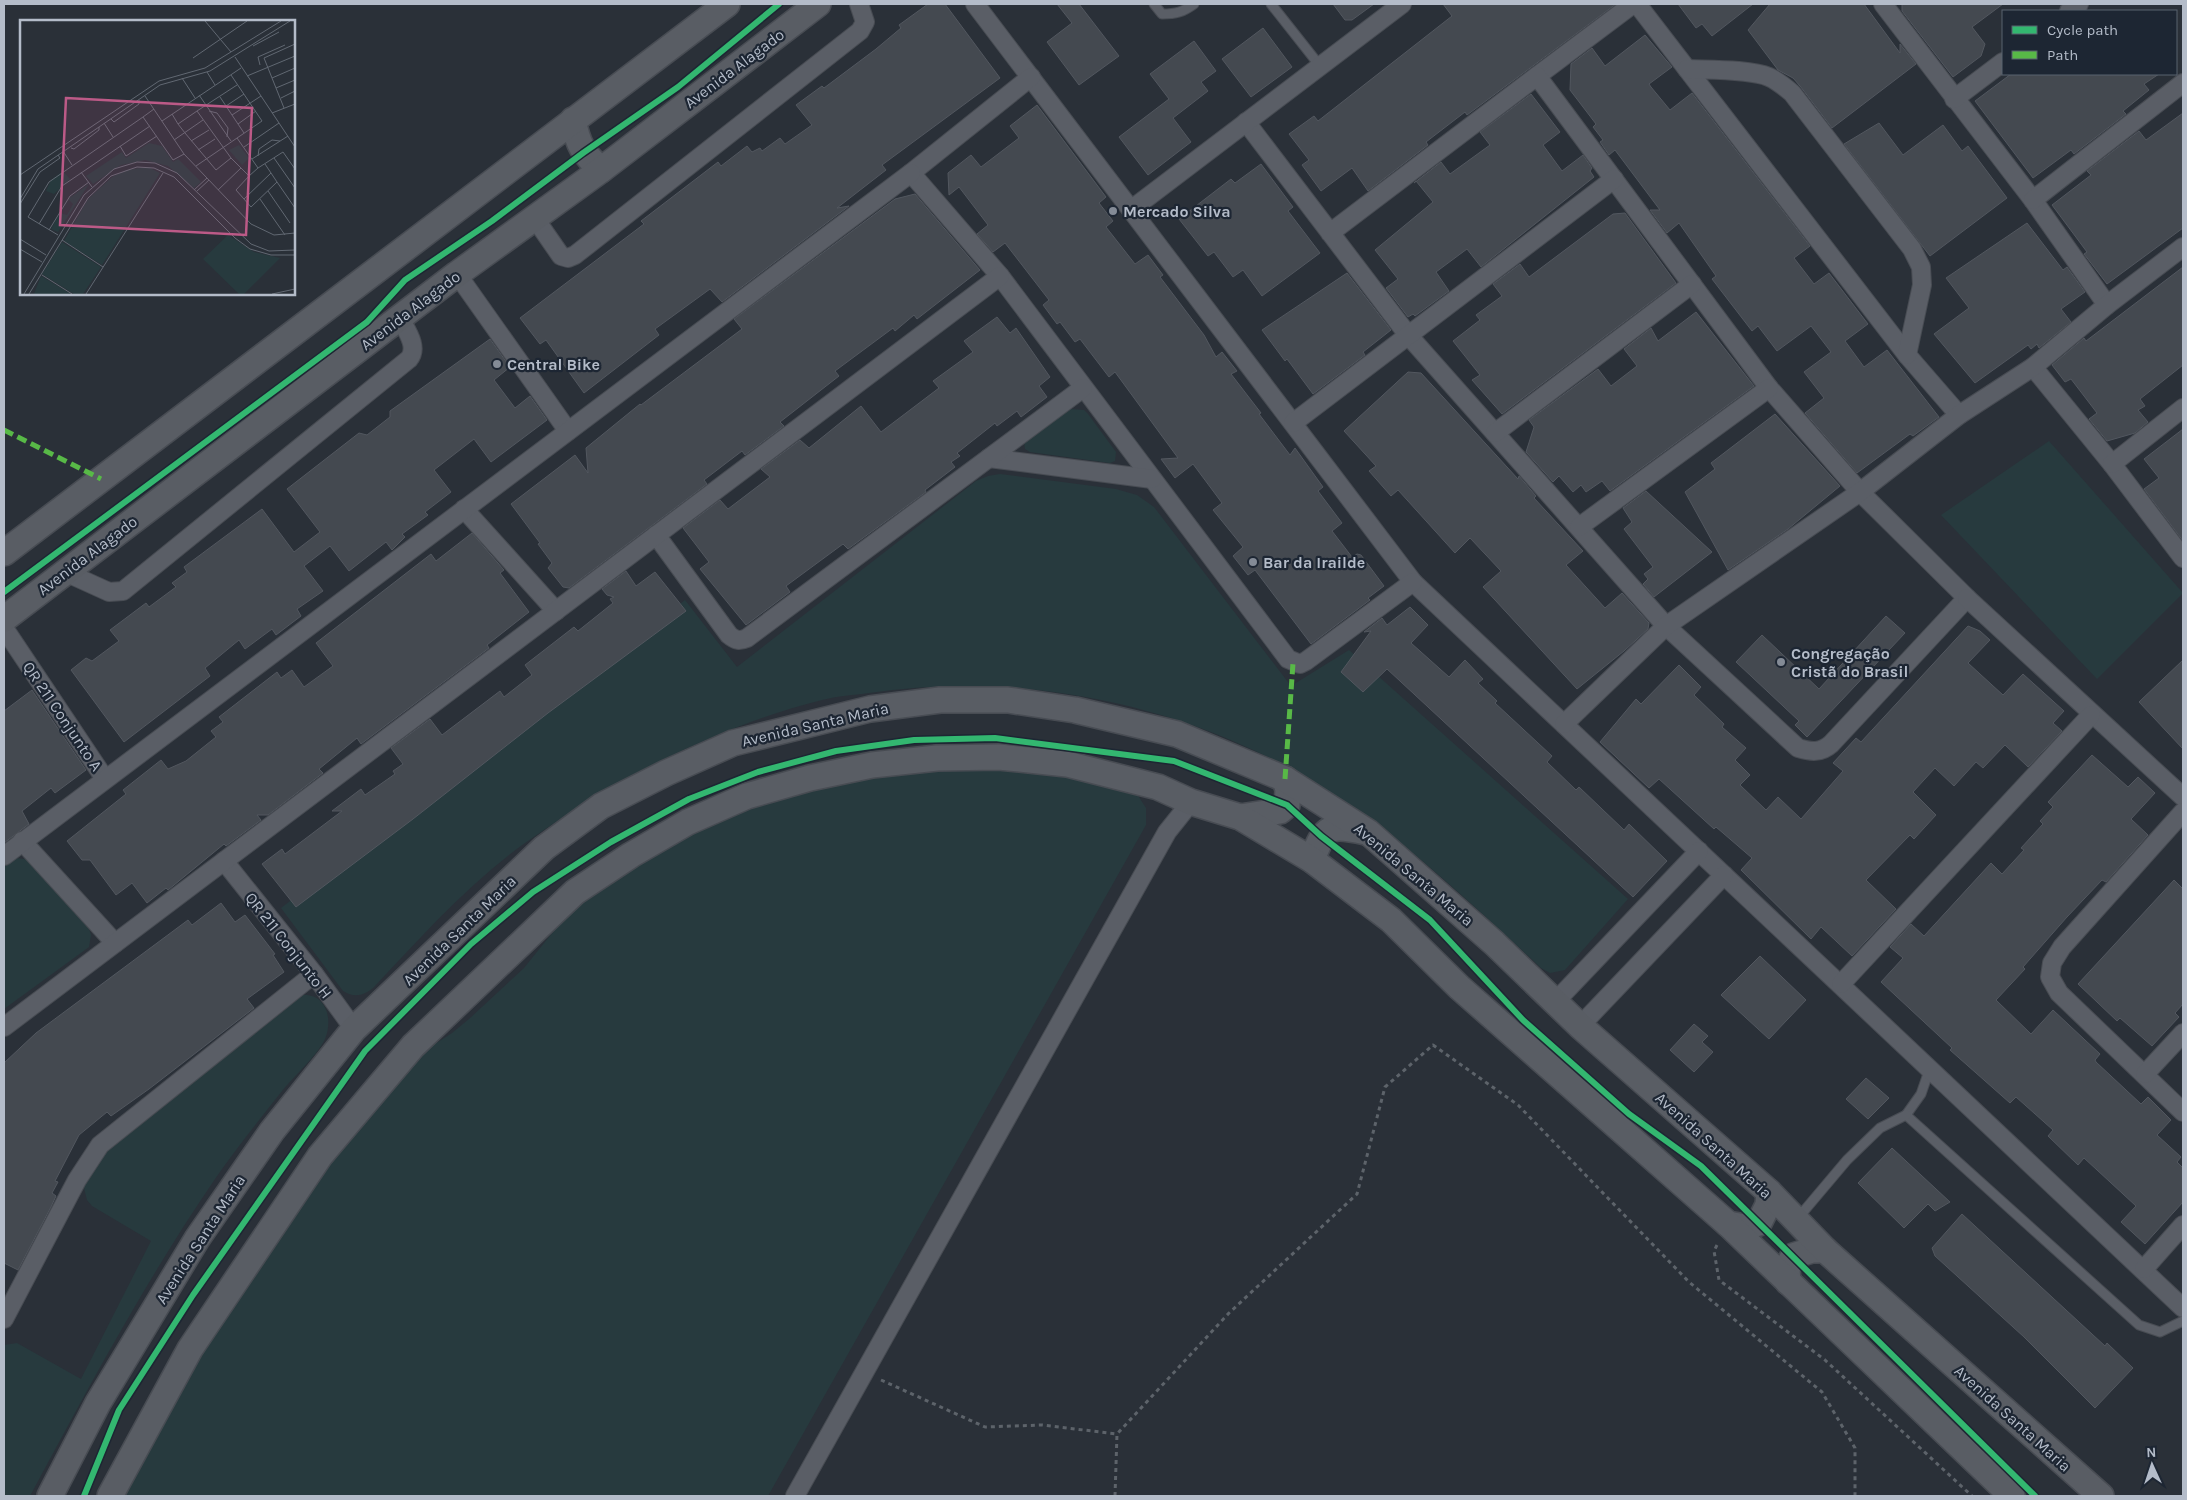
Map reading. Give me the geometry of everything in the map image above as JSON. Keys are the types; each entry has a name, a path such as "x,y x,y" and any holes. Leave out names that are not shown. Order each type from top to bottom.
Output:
{"main road":[{"path":"4,553 727,4"},
{"name":"Avenida Alagado","path":"4,619 457,274 601,170 818,4"},
{"path":"574,120 576,138 583,153 601,170"},
{"name":"Avenida Santa Maria","path":"50,1496 98,1403 197,1239 272,1131 354,1029 544,848 601,806 666,773 734,743 870,709 940,700 1008,700 1075,710 1177,734 1285,779 1368,832 1494,942 1580,1026 1769,1192 1826,1250 2101,1496"},
{"path":"110,1496 190,1350 320,1156 413,1046 575,892 631,855 688,822 747,796 810,778 881,764 937,758 999,757 1067,764 1158,787 1191,802 1240,817 1312,860 1391,920 1459,987 1728,1224 2012,1496"},
{"path":"1240,817 1280,811 1287,805 1288,790 1285,779"},
{"path":"1312,860 1321,836 1329,830 1339,828 1368,832"},
{"path":"1728,1224 1745,1227 1759,1223 1768,1205 1769,1192"},
{"path":"1788,1282 1787,1269 1793,1256 1800,1252 1826,1250"}],"street":[{"path":"534,217 556,252 568,258 575,255 860,31 865,22 859,4"},
{"path":"975,4 1413,582 2144,1269 2183,1308"},
{"path":"1132,209 1402,4"},
{"path":"1330,233 1633,4"},
{"path":"1637,4 1907,355 1959,415"},
{"path":"1883,4 2033,200 2107,304"},
{"path":"1954,99 2002,63"},
{"path":"1687,68 1756,74 1769,77 1782,84 1792,93 1912,248 1921,267 1922,285 1907,355"},
{"path":"1537,76 1769,388 1860,492 1967,598 2091,715 2183,797"},
{"path":"4,856 911,173 1031,77"},
{"path":"2033,200 2183,83"},
{"path":"1246,122 1408,335 1666,626 1798,748 1809,752 1824,751 1967,598"},
{"path":"911,173 1000,276 1288,659 1293,663 1306,662 1413,582"},
{"path":"1293,423 1614,179"},
{"path":"1564,724 1666,626 1860,492 1959,415 2032,367 2107,304 2183,247"},
{"path":"457,274 568,431"},
{"path":"4,1027 1000,276"},
{"path":"1495,432 1692,284"},
{"path":"65,572 109,592 123,591 409,360 413,355 413,344 400,318"},
{"path":"2032,367 2112,464 2183,558"},
{"path":"656,535 729,635 734,640 741,641 1084,388"},
{"path":"1579,527 1769,388"},
{"path":"2112,464 2183,408"},
{"path":"988,458 1152,479"},
{"path":"464,509 556,611"},
{"name":"QR 211 Conjunto A","path":"4,628 105,779"},
{"path":"1841,984 2091,715"},
{"path":"795,1496 1167,832 1191,802"},
{"path":"2183,812 2062,948 2052,963 2050,977 2059,993 2183,1112"},
{"path":"22,842 115,943"},
{"path":"1555,1002 1699,851"},
{"name":"QR 211 Conjunto H","path":"224,861 314,974 354,1029"},
{"path":"1580,1026 1724,875"},
{"path":"4,1318 77,1180 100,1145 314,974"},
{"path":"2145,1074 2183,1033"},
{"path":"2144,1269 2183,1225"}],"lane":[{"path":"1154,4 1162,14 1183,12 1194,4"},
{"path":"1271,4 1320,66"},
{"path":"1797,1220 1847,1160 1880,1128 1906,1115 1921,1094 1930,1068"},
{"path":"1906,1115 2139,1325 2160,1332 2183,1321"}],"path":[{"path":"1115,1496 1117,1434 1229,1312 1357,1194 1385,1088 1433,1045 1518,1105 1689,1282 1822,1392 1854,1448 1855,1496"},
{"path":"1728,1224 1714,1251 1719,1280 1825,1360 1972,1496"},
{"path":"864,1373 985,1427 1042,1425 1117,1434"}],"green space":[{"path":"1071,409 1084,410 1088,414 1116,452 1115,461 1110,463 1030,452 1025,449 1024,441"},
{"path":"2049,441 2183,593 2097,679 1941,515"},
{"path":"1000,474 1116,489 1137,495 1154,507 1291,686 1349,650 1628,899 1565,970 1550,973 1541,968 1428,866 1369,819 1305,777 1255,751 1203,729 1149,712 1094,699 1038,690 982,686 925,687 828,699 782,711 743,725 667,758 594,798 504,859 446,911 374,987 363,994 351,995 343,991 281,908 685,600 737,667 976,481"},
{"path":"937,766 1065,772 1137,794 1146,808 1146,825 768,1496 120,1496 176,1392 319,1172 424,1051 452,1033 469,1019 524,968 561,922 580,903 634,863 692,832 749,806 812,786"},
{"path":"16,858 33,860 89,929 91,935 89,947 4,1009 4,864"},
{"path":"303,995 318,999 323,1003 326,1010 328,1016 327,1032 321,1046 282,1091 248,1135 215,1179 190,1217 118,1335 30,1496 4,1496 4,1345 17,1343 81,1379 151,1241 92,1206 87,1200 83,1184 89,1168 119,1134"}],"building":[{"path":"928,4 945,4 1000,78 882,165 886,170 837,208 849,206 722,302 710,289 655,329 659,335 584,393 546,340 540,344 520,318 644,224 641,221 718,162 721,166 747,146 752,152 760,148 762,151 780,138 785,144 812,125 796,105 822,86 824,88 876,49 901,28 899,25"},
{"path":"1057,4 1079,4 1119,56 1079,85 1047,42 1072,23"},
{"path":"1333,4 1374,4 1352,20 1345,20"},
{"path":"1443,4 1616,4 1467,115 1465,112 1426,142 1428,145 1368,191 1352,168 1321,191 1302,165 1309,160 1289,134 1314,116 1318,121 1452,16"},
{"path":"1678,4 1753,4 1712,36 1702,24 1696,28"},
{"path":"1770,4 1864,4 1900,53 1900,44 1916,64 1832,128 1793,78 1778,70 1748,30"},
{"path":"1902,4 2003,4 1972,27 1985,44 1981,56 1953,77 1902,11"},
{"path":"1263,28 1292,67 1251,97 1222,59"},
{"path":"1645,35 1672,67 1649,84 1651,87 1670,110 1692,93 1810,246 1794,258 1814,284 1829,273 1868,324 1845,341 1864,367 1887,350 1939,417 1913,436 1910,434 1857,473 1805,413 1824,398 1804,372 1831,352 1811,326 1777,351 1758,326 1752,331 1712,279 1716,276 1679,223 1667,233 1650,210 1660,210 1615,150 1609,155 1600,142 1603,140 1593,127 1596,124 1570,90 1571,64 1592,48 1605,66"},
{"path":"1194,41 1216,71 1201,82 1208,91 1173,118 1191,142 1148,175 1119,137 1169,99 1150,74"},
{"path":"2010,75 2158,75 2144,84 2149,90 2123,111 2126,114 2074,154 2071,150 2033,178 1975,101"},
{"path":"1531,94 1560,132 1543,145 1562,171 1583,155 1592,168 1590,171 1594,177 1481,267 1467,249 1436,272 1449,291 1415,316 1413,314 1408,317 1386,288 1398,279 1375,250 1433,202 1416,181 1441,162 1450,174 1490,145 1480,132"},
{"path":"1037,105 1106,197 1099,203 1113,221 1106,227 1135,264 1148,255 1163,275 1160,277 1204,335 1216,357 1222,352 1237,371 1231,374 1261,413 1259,414 1290,455 1295,448 1323,487 1318,491 1342,523 1332,531 1352,557 1357,554 1361,555 1384,586 1368,598 1370,600 1311,644 1255,570 1248,575 1233,556 1243,547 1213,510 1222,503 1193,464 1175,478 1161,459 1178,458 1115,372 1109,377 1080,339 1075,342 1060,322 1057,324 1043,305 1049,300 1005,243 993,252 977,234 988,225 959,187 949,195 948,173 971,155 981,167 1019,138 1010,126"},
{"path":"2183,113 2183,228 2107,284 2084,254 2087,252 2052,205 2091,175 2087,171 2139,131 2146,140"},
{"path":"1879,123 1903,155 1943,125 1962,151 1968,146 2007,198 1930,256 1844,144"},
{"path":"1261,164 1293,207 1288,211 1320,253 1262,296 1243,270 1233,277 1214,252 1208,256 1179,219 1231,179 1235,183"},
{"path":"915,194 980,270 917,319 914,315 895,331 893,328 835,371 839,376 780,422 784,426 745,455 742,451 704,480 707,484 569,588 563,587 548,568 552,563 538,544 540,543 511,504 575,455 588,473 586,448 640,404 742,329 734,319 895,199"},
{"path":"1625,213 1676,283 1502,414 1472,380 1480,375 1453,341 1480,320 1476,315 1502,296 1493,284 1520,264 1529,277 1613,214"},
{"path":"2027,223 2063,270 2067,267 2085,292 2061,309 2071,322 2039,348 2037,344 2031,349 2028,345 1975,383 1934,334 1969,308 1946,278"},
{"path":"2183,267 2183,365 2140,399 2145,406 2138,410 2148,422 2135,433 2107,441 2089,419 2097,413 2071,379 2065,382 2052,365 2084,338 2086,341"},
{"path":"1347,273 1391,330 1363,352 1365,355 1313,394 1262,330"},
{"path":"1696,312 1754,386 1610,491 1602,481 1586,492 1581,485 1573,492 1559,476 1553,482 1526,452 1534,427 1529,420 1598,369 1611,386 1637,366 1624,349 1651,328 1658,341"},
{"path":"997,317 1010,333 1016,328 1050,377 1039,386 1047,397 1021,417 1017,411 997,426 995,423 957,453 960,456 951,462 955,467 925,490 926,492 848,549 843,544 786,586 790,592 746,625 700,569 709,562 683,528 720,500 728,509 770,477 761,469 800,440 809,448 861,406 881,432 939,388 933,381 973,352 964,341"},
{"path":"490,339 510,367 494,380 515,408 530,396 547,420 491,462 474,439 434,470 451,492 425,512 428,515 402,534 405,537 392,550 386,542 349,571 330,546 304,566 323,591 297,609 301,616 276,635 272,629 245,649 239,640 205,668 210,676 124,742 71,670 86,658 92,661 119,641 110,630 146,603 149,607 176,587 172,583 187,572 184,567 262,509 294,552 320,532 287,489 359,433 367,435 390,417 390,411"},
{"path":"1408,372 1421,373 1518,479 1519,476 1536,496 1534,498 1583,551 1566,565 1605,608 1622,593 1649,623 1648,629 1624,651 1577,689 1483,587 1501,571 1470,538 1455,553 1398,490 1391,496 1369,471 1376,466 1344,431"},
{"path":"1775,414 1840,486 1788,529 1728,570 1685,492 1715,469 1711,463"},
{"path":"2183,429 2183,541 2144,489 2159,478 2144,459"},
{"path":"1646,491 1712,552 1654,597 1643,584 1648,579 1644,574 1653,567 1624,529 1632,522 1623,508"},
{"path":"472,533 504,570 500,573 529,612 487,645 489,648 361,744 357,738 319,769 323,773 268,815 257,815 261,820 226,846 224,844 168,890 166,888 147,903 132,883 116,895 90,860 82,860 67,841 126,794 123,790 161,760 168,769 186,761 216,737 211,731 223,722 219,717 277,672 281,678 292,670 304,687 333,666 316,643 431,554 436,561"},
{"path":"626,571 636,586 655,572 686,611 548,713 413,819 296,907 262,864 282,849 285,854 342,811 332,811 361,789 365,795 395,774 393,771 403,764 391,748 430,719 442,735 500,691 504,697 532,675 525,665 574,627 578,631 613,603 610,599 614,597 607,595 602,589"},
{"path":"1410,607 1428,625 1411,643 1449,677 1465,660 1483,679 1478,683 1497,701 1495,703 1552,756 1547,762 1576,790 1579,787 1624,830 1629,824 1667,861 1633,897 1387,669 1363,692 1341,672 1371,631 1364,632 1382,618 1387,625"},
{"path":"1886,616 1905,633 1807,737 1795,725 1799,721 1736,662 1762,635 1819,689"},
{"path":"1968,626 1980,631 1990,640 1968,663 2003,695 2023,674 2064,711 2053,723 2062,731 2028,767 2005,745 1983,768 1976,762 1954,786 1935,768 1913,792 1936,815 1914,839 1910,835 1866,880 1896,909 1852,956 1821,927 1811,939 1741,870 1752,858 1716,827 1714,829 1659,779 1649,788 1600,742 1636,699 1641,704 1679,665 1701,687 1694,695 1724,724 1722,727 1746,748 1735,760 1750,775 1740,785 1766,810 1778,797 1801,819 1843,771 1833,763 1856,738 1861,742"},
{"path":"2183,660 2183,749 2139,702"},
{"path":"32,690 86,770 55,793 51,788 22,811 29,824 4,843 4,711"},
{"path":"2092,755 2128,787 2138,777 2155,793 2131,819 2148,835 2106,882 2102,880 2067,917 2023,967 2025,969 1996,1000 2031,1034 2053,1010 2100,1054 2095,1060 2096,1062 2141,1104 2148,1097 2171,1120 2157,1135 2181,1157 2177,1162 2183,1168 2183,1202 2145,1244 2121,1222 2136,1206 2084,1158 2078,1165 2048,1136 2053,1130 2016,1097 2010,1103 1950,1050 1952,1048 1881,982 1903,958 1890,947 1911,924 1924,936 1991,863 2002,874 2024,850 2021,848 2043,824 2040,821 2053,807 2048,802"},
{"path":"2174,880 2183,889 2183,1004 2175,1013 2179,1017 2152,1046 2120,1018 2117,1021 2078,984"},
{"path":"221,903 235,922 245,915 275,954 273,955 284,972 247,999 254,1008 149,1089 111,1116 107,1112 79,1135 55,1181 58,1182 52,1193 56,1196 18,1270 4,1263 4,1063 36,1033 188,920 192,925"},
{"path":"1760,956 1806,1000 1769,1039 1721,995"},
{"path":"1694,1024 1708,1036 1702,1042 1713,1052 1694,1072 1670,1050"},
{"path":"1866,1078 1889,1098 1868,1119 1846,1099"},
{"path":"1892,1148 1950,1202 1935,1211 1928,1204 1904,1228 1858,1183"},
{"path":"1962,1214 2105,1346 2107,1343 2133,1368 2095,1408 2024,1337 1935,1256 1932,1248"}],"marked path":[{"path":"4,430 101,479"},
{"path":"1285,779 1293,663"}],"cycle path":[{"path":"4,592 367,322 405,280 492,221 583,153 678,87 779,4"},
{"path":"84,1496 119,1410 193,1295 365,1051 471,944 533,892 611,842 689,799 758,772 836,751 914,740 995,738 1174,761 1287,805 1321,836 1430,920 1523,1020 1629,1114 1701,1166 2035,1496"}],"place":[{"name":"Mercado Silva","path":"1113,211"},
{"name":"Central Bike","path":"497,364"},
{"name":"Bar da Irailde","path":"1253,562"},
{"name":"Congregação Cristã do Brasil","path":"1781,662"}]}
